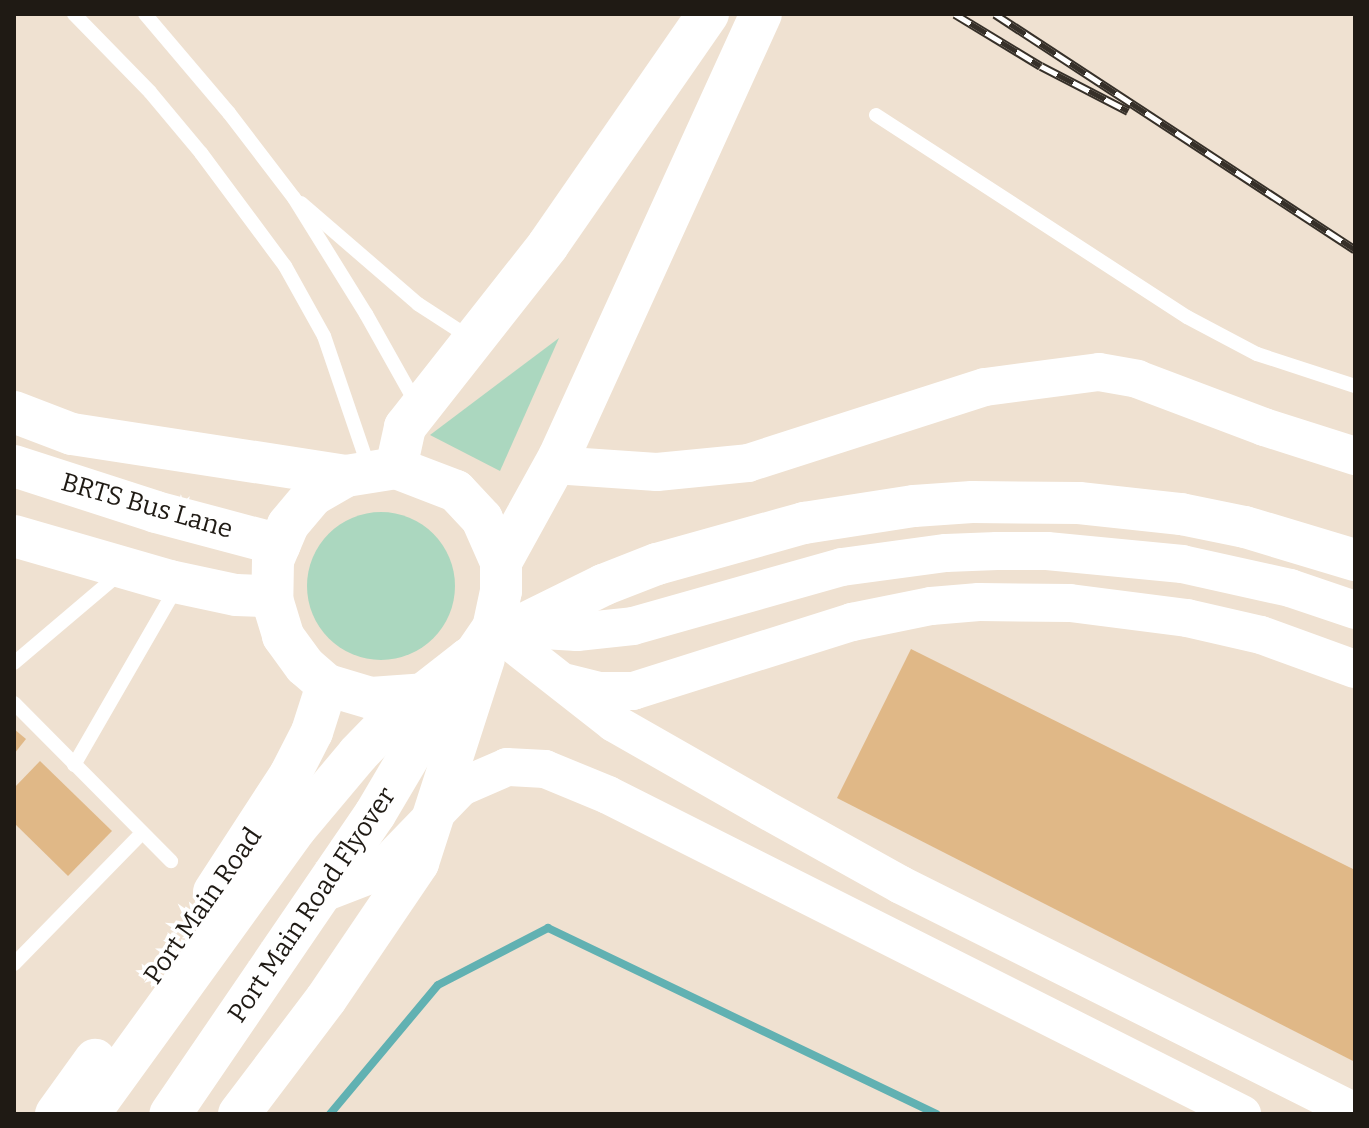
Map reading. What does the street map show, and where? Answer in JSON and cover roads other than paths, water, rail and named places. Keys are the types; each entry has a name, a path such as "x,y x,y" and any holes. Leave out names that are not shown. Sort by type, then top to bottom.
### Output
{"main road":[{"path":"501,562 554,465 761,14"},
{"path":"738,61 787,14"},
{"path":"14,412 72,434 371,472 456,491 482,519 501,562 501,591 493,628 448,692 371,698 327,685 305,666 283,636 272,596 273,560 288,525 313,495 371,472 556,234 706,16"},
{"path":"554,465 657,472 748,463 985,387 1099,372 1137,379 1264,427 1355,456"},
{"name":"BRTS Bus Lane","path":"14,466 156,512 280,545"},
{"path":"89,1114 296,828 386,725 436,682 501,637 603,585 672,559 804,523 914,506 1021,500 1181,514 1245,527 1355,560"},
{"path":"14,536 179,583 236,595 272,596"},
{"path":"493,628 577,632 633,626 842,567 946,553 997,551 1073,553 1182,564 1290,588 1355,610"},
{"path":"556,680 598,691 633,691 852,622 931,606 1003,601 1082,604 1187,618 1261,635 1355,669"},
{"path":"493,628 614,723 901,885 1355,1112"},
{"name":"Port Main Road Flyover","path":"239,1114 326,999 418,863 493,628"},
{"name":"Port Main Road","path":"56,1114 246,846 312,732 327,685"},
{"name":"Port Main Road Flyover","path":"170,1114 323,893 375,814 448,692"},
{"path":"323,893 380,871 461,787 507,767 545,769 608,795 1242,1114"}],"lane":[{"path":"74,14 150,92 201,153 252,218 292,277 324,336 371,472"},
{"path":"145,14 229,113 294,198 366,314 419,409"},
{"path":"876,115 1187,317 1257,354 1355,386"},
{"path":"294,198 418,304 473,340"},
{"path":"14,663 125,568"},
{"path":"74,765 179,583"},
{"path":"14,703 171,861"},
{"path":"14,964 142,833"}],"waterway":[{"path":"330,1114 438,985 548,928 937,1114"}],"railway":[{"path":"955,14 1041,66 1128,111"},
{"path":"995,14 1355,250"}]}
